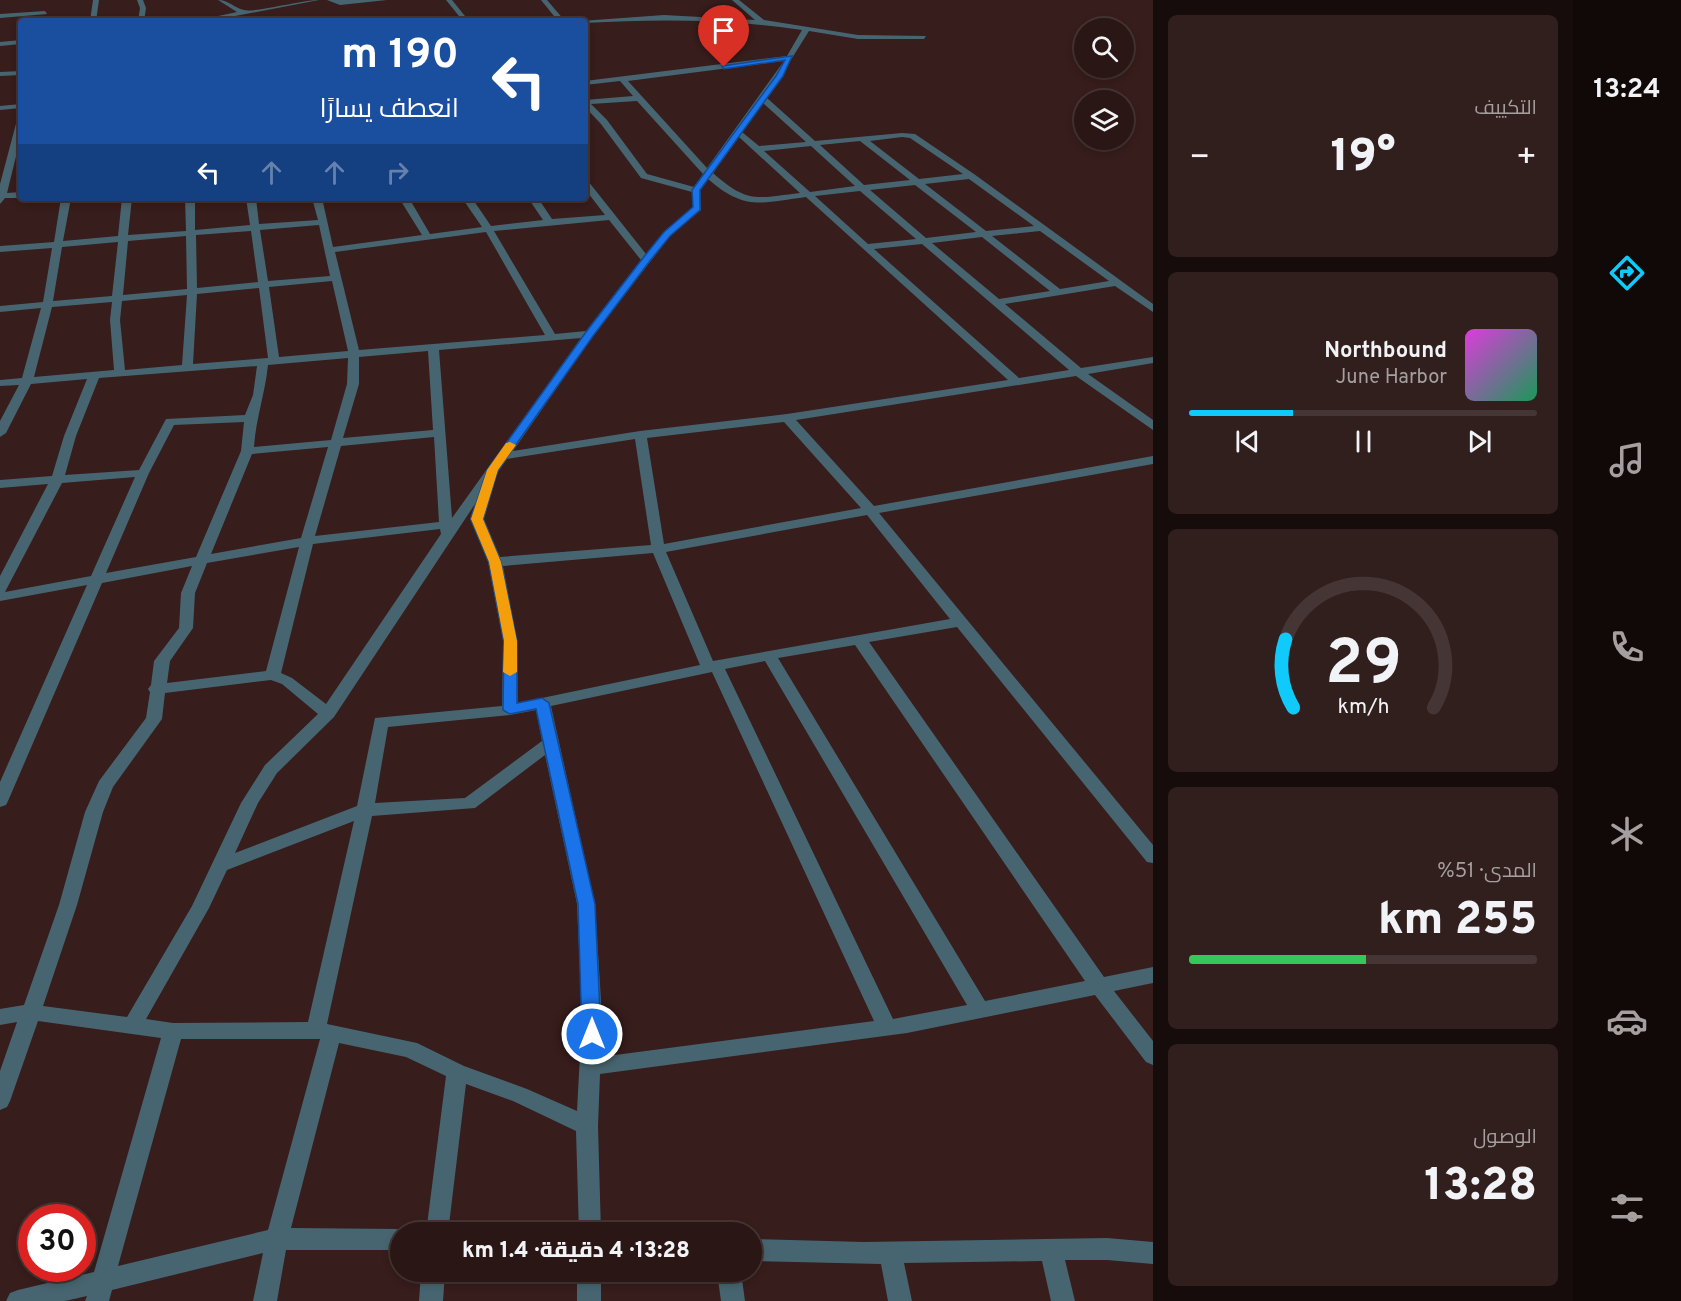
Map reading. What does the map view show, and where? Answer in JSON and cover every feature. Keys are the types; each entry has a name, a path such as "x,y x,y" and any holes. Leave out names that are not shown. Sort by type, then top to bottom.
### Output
{"street":[{"path":"93,18 96,0"},
{"path":"140,0 143,8 141,18"},
{"path":"220,0 243,12"},
{"path":"216,18 316,0"},
{"path":"330,0 340,3 384,0"},
{"path":"449,0 464,18"},
{"path":"543,0 559,18"},
{"path":"735,0 762,22"},
{"path":"0,16 45,9 45,18"},
{"path":"588,21 664,17 762,22 858,37 924,37"},
{"path":"132,1026 200,908 250,803 271,769 328,713 369,655 446,530 493,470 589,334 667,234 698,208 696,190 763,99 806,30"},
{"path":"0,44 18,42"},
{"path":"588,82 790,58"},
{"path":"0,74 18,73"},
{"path":"622,79 708,174 730,193 743,199 971,176"},
{"path":"588,102 640,98"},
{"path":"763,99 862,188 1080,372 1153,426"},
{"path":"0,108 18,106"},
{"path":"588,106 644,176 696,190"},
{"path":"18,131 0,198 18,195"},
{"path":"739,133 810,194 1017,382"},
{"path":"757,149 812,142 912,136 971,176 1153,309"},
{"path":"861,138 1059,293"},
{"path":"588,187 646,260"},
{"path":"0,433 27,381 48,306 65,201"},
{"path":"120,372 115,320 127,201"},
{"path":"187,368 192,291 190,201"},
{"path":"0,1101 68,905 94,812 105,785 154,719 156,689 162,661 186,627 188,593 247,451 250,418 269,362 264,285 251,201"},
{"path":"273,675 307,541 338,442 353,384 354,353 318,201"},
{"path":"406,201 428,238"},
{"path":"469,201 489,230 552,337"},
{"path":"535,201 550,223"},
{"path":"330,250 611,217"},
{"path":"0,249 322,222"},
{"path":"866,247 1042,228"},
{"path":"0,309 337,278"},
{"path":"998,302 1117,283"},
{"path":"0,383 589,334"},
{"path":"433,346 441,433 446,530"},
{"path":"503,456 640,435 787,418 1153,360"},
{"path":"0,589 57,480 70,436 95,375"},
{"path":"0,801 143,473 170,422 250,418"},
{"path":"787,418 870,510 1153,857"},
{"path":"247,451 441,433"},
{"path":"640,435 658,549 887,1028"},
{"path":"495,562 658,549 1153,460"},
{"path":"493,470 477,519 495,562 510,641 510,710"},
{"path":"0,484 143,473"},
{"path":"0,597 307,541 446,530"},
{"path":"265,1301 323,1033 381,722 510,710 712,666 961,622"},
{"path":"859,639 1099,986 1153,1056"},
{"path":"769,655 980,1010"},
{"path":"156,689 273,675 287,681 328,713"},
{"path":"542,703 586,904 592,1017 587,1126 590,1222"},
{"path":"220,866 365,810 469,804 551,742"},
{"path":"590,1067 887,1028 1153,975"},
{"path":"0,1017 31,1012 173,1031 323,1033 410,1049 457,1072 519,1095 587,1126"},
{"path":"100,1290 173,1031"},
{"path":"438,1222 457,1072"},
{"path":"18,1301 100,1290 277,1239 390,1240"},
{"path":"762,1250 891,1253 1107,1249 1153,1253"},
{"path":"1051,1250 1063,1301"},
{"path":"891,1253 900,1301"},
{"path":"431,1301 432,1282"},
{"path":"589,1282 589,1301"},
{"path":"730,1282 733,1301"}],"slow traffic":[{"path":"510,445 493,470 477,519 495,562 510,641 510,672"}],"route":[{"path":"592,1034 586,904 551,742 542,703 510,710 510,641 495,562 477,519 493,470 589,334 646,260 667,234 698,208 696,190 739,133 790,58 724,67"}]}
